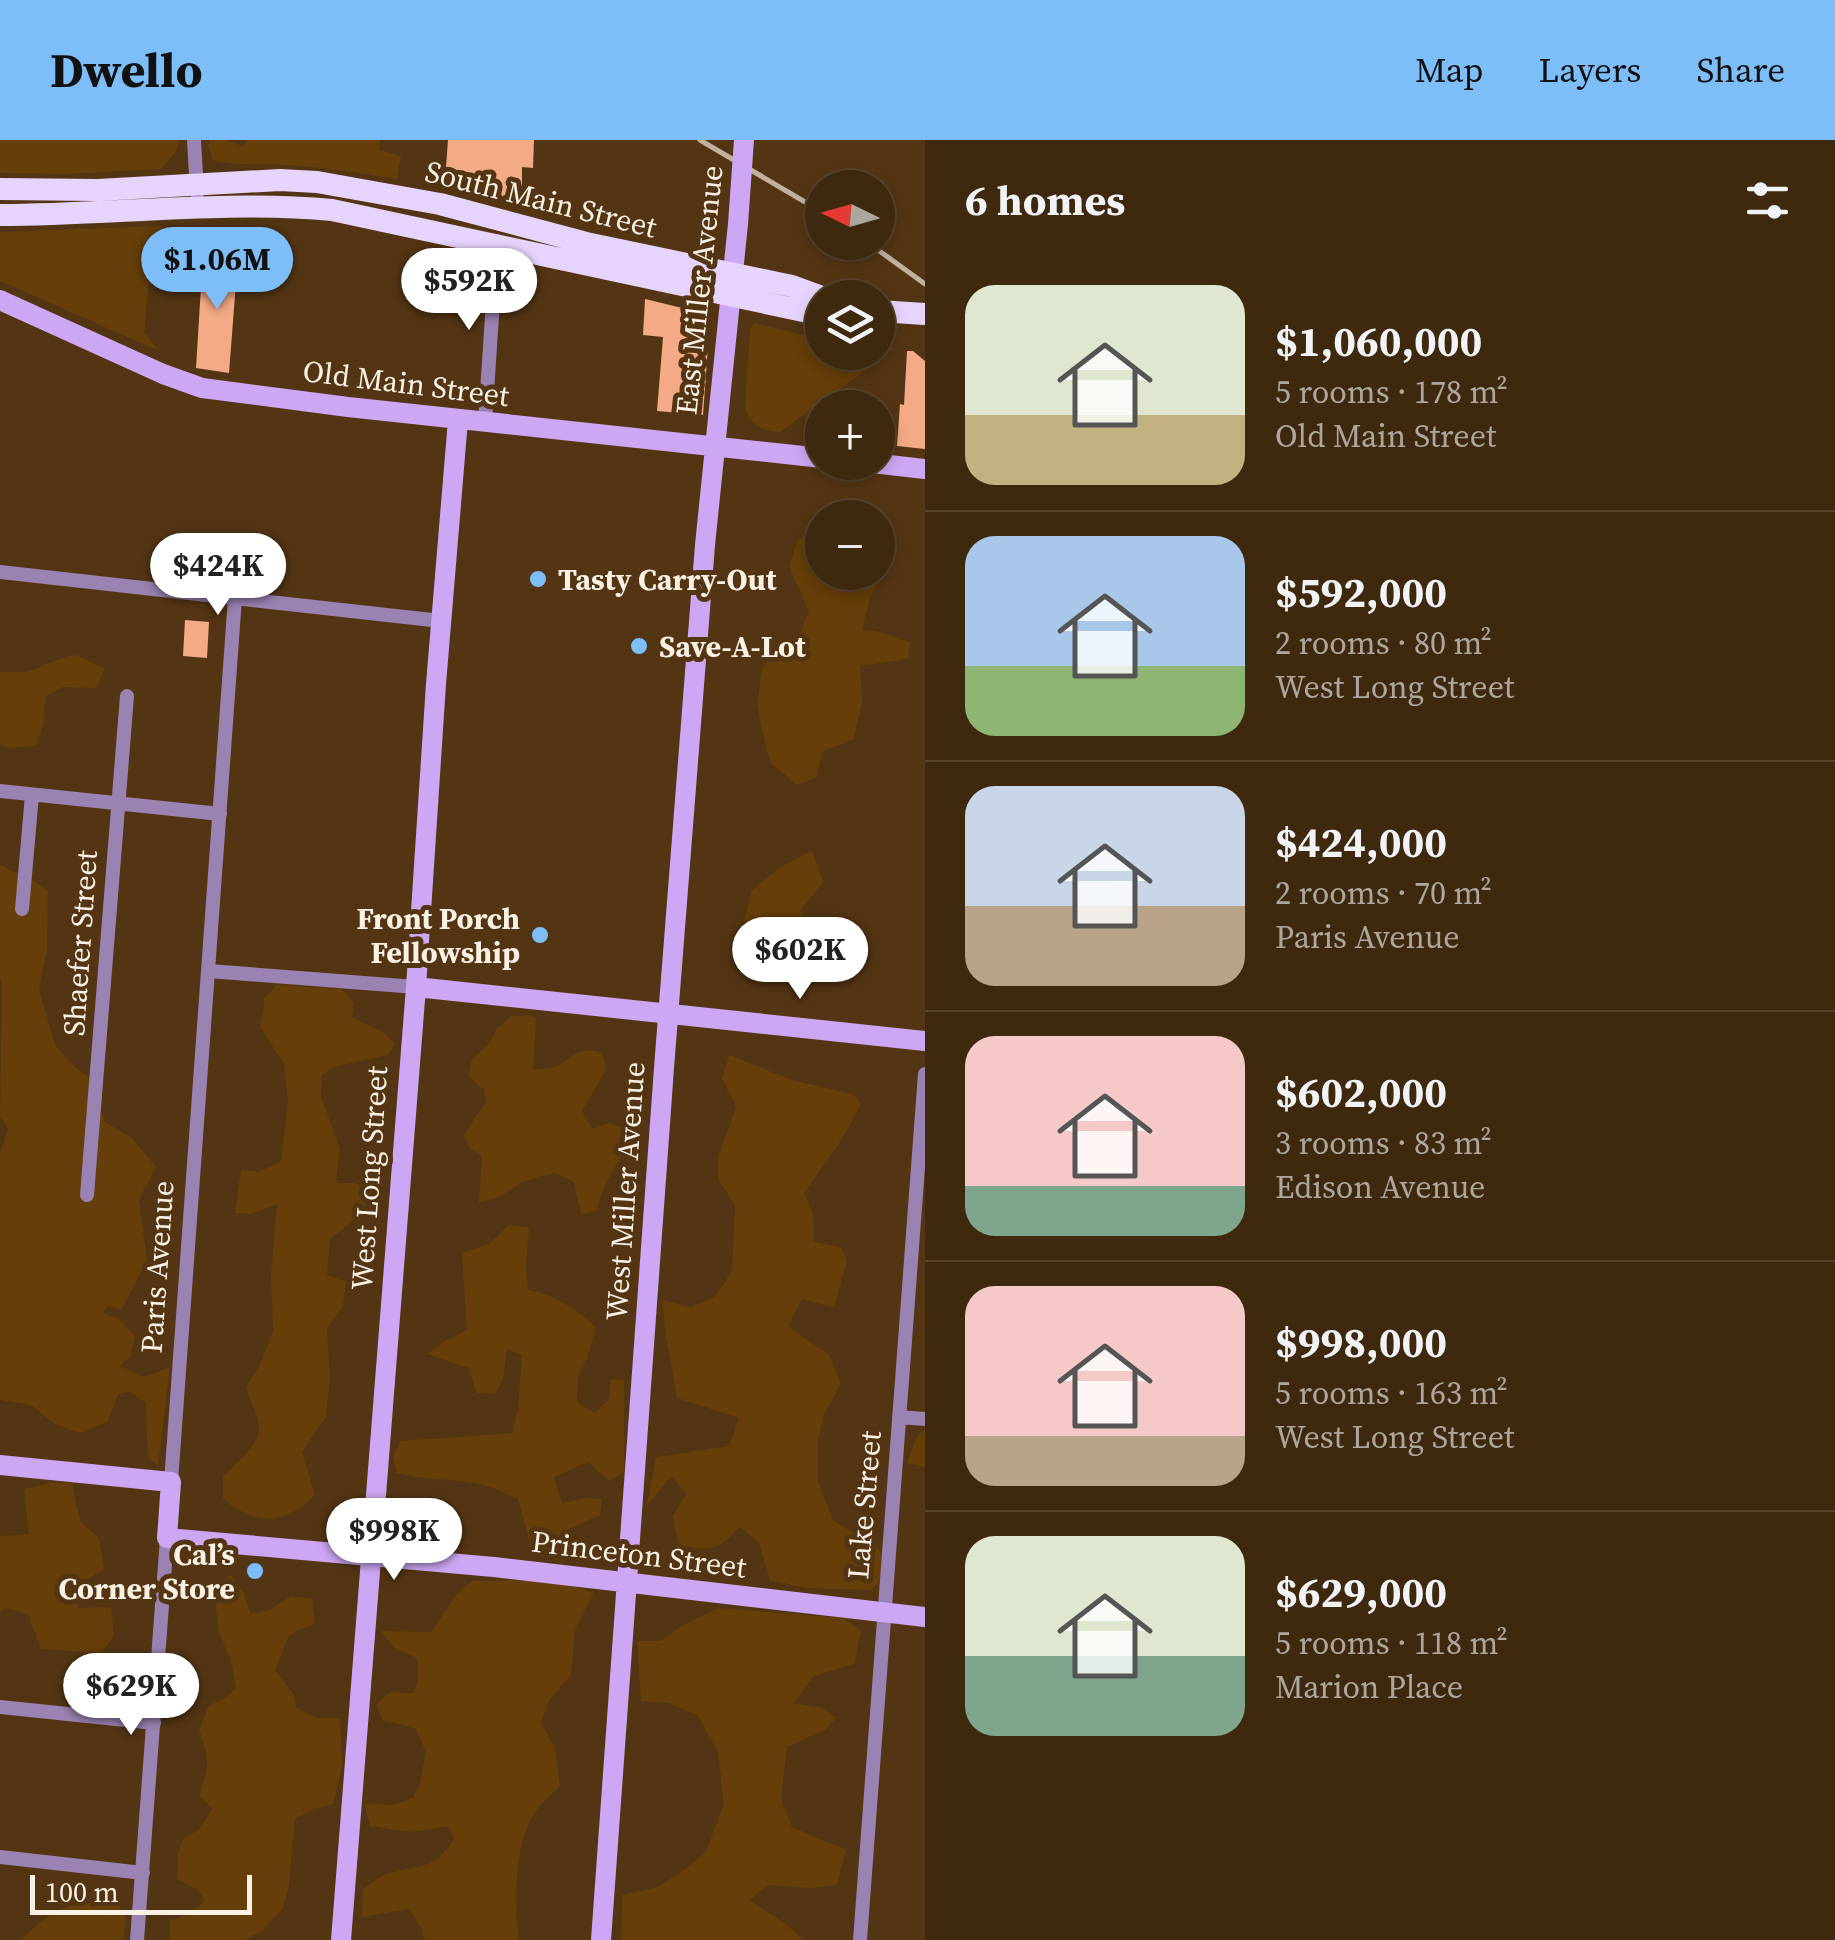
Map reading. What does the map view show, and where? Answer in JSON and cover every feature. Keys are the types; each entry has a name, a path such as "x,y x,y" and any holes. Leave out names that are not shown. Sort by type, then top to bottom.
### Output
{"main road":[{"name":"South Main Street","path":"0,215 198,197 280,180 317,182 440,204 733,285 805,309"},
{"name":"South Main Street","path":"0,189 98,190 332,210 497,247 733,285 792,286 805,291"},
{"path":"895,313 925,314"}],"street":[{"path":"194,140 198,197"},
{"name":"East Miller Avenue","path":"714,446 733,285 744,140"},
{"path":"484,422 499,220"},
{"name":"Old Main Street","path":"0,300 202,388 458,420 805,456"},
{"name":"West Long Street","path":"341,1940 458,420"},
{"name":"West Miller Avenue","path":"601,1940 714,446"},
{"path":"895,466 925,469"},
{"path":"0,572 441,621"},
{"name":"Paris Avenue","path":"137,1940 236,598"},
{"name":"Shaefer Street","path":"87,1195 127,696"},
{"path":"0,791 220,814"},
{"path":"22,909 32,795"},
{"path":"209,971 416,987 925,1041"},
{"name":"Lake Street","path":"860,1940 925,1074"},
{"path":"899,1418 925,1419"},
{"path":"0,1465 170,1482"},
{"name":"Princeton Street","path":"167,1538 494,1567 925,1617"},
{"path":"0,1707 154,1724"},
{"path":"0,1857 142,1873"}],"shaded area":[{"path":"0,140 180,140 176,152 161,169 68,174 0,173"},
{"path":"210,140 228,140 243,147 247,140 380,140 379,150 401,156 397,179 313,167 222,162 213,160"},
{"path":"161,226 162,237 152,250 144,332 157,348 0,281 0,232"},
{"path":"754,323 805,336 805,370 866,370 838,390 805,390 805,414 780,432 761,428 750,418 745,406 750,329"},
{"path":"805,537 805,590 874,590 862,630 910,642 908,659 860,666 862,703 854,739 823,751 816,778 797,785 772,764 757,704 762,670 775,649 796,642 809,611 789,567 798,539"},
{"path":"75,655 105,668 96,688 63,687 46,696 36,746 9,748 0,744 0,672 27,672"},
{"path":"812,850 823,882 802,909 808,952 825,968 820,975 810,968 786,974 752,975 735,957 752,890 779,868"},
{"path":"0,864 48,892 47,949 39,989 55,1045 89,1078 105,1122 132,1138 156,1167 139,1199 147,1260 122,1309 107,1306 103,1312 120,1320 135,1336 130,1357 120,1366 144,1377 170,1367 158,1466 148,1458 146,1403 130,1392 118,1394 107,1422 79,1433 55,1424 31,1405 0,1400 0,1152 8,1130 0,1116"},
{"path":"277,985 341,989 354,1002 352,1017 380,1030 395,1044 388,1055 334,1067 322,1075 321,1097 340,1149 336,1183 368,1188 364,1213 330,1239 327,1275 346,1281 343,1306 327,1328 330,1377 326,1417 302,1452 315,1495 293,1512 270,1519 247,1514 223,1499 223,1477 252,1446 259,1432 246,1386 259,1367 273,1331 271,1274 277,1204 251,1214 235,1213 241,1170 259,1172 281,1161 288,1103 284,1064 260,1027 265,998"},
{"path":"529,1015 536,1019 533,1069 557,1066 586,1050 603,1053 606,1070 582,1111 592,1128 610,1123 627,1129 630,1141 605,1185 596,1211 581,1214 574,1182 554,1173 520,1183 501,1196 479,1203 482,1156 470,1148 463,1136 486,1101 484,1090 468,1076 472,1059 512,1016"},
{"path":"729,1055 795,1081 853,1094 861,1104 804,1194 813,1213 814,1242 841,1247 847,1261 834,1307 802,1299 788,1326 829,1355 841,1383 824,1415 818,1439 818,1481 833,1520 888,1557 879,1582 871,1590 806,1588 770,1580 759,1543 740,1527 712,1548 678,1545 673,1516 686,1494 672,1476 647,1505 656,1457 729,1446 739,1418 677,1398 662,1300 691,1307 715,1297 732,1271 735,1205 718,1179 718,1157 736,1107 722,1079"},
{"path":"509,1225 529,1228 528,1290 565,1303 596,1327 578,1377 577,1402 594,1413 609,1399 611,1379 624,1380 624,1472 609,1481 588,1462 554,1477 562,1503 602,1499 600,1515 569,1529 564,1562 531,1546 518,1499 476,1483 397,1473 393,1457 400,1441 512,1433 522,1355 507,1349 503,1379 495,1394 477,1393 468,1368 427,1354 467,1330 462,1253 489,1244"},
{"path":"925,1428 925,1467 907,1463 916,1438"},
{"path":"72,1483 80,1521 99,1538 104,1569 75,1588 78,1608 111,1607 114,1635 102,1653 41,1649 28,1614 5,1608 0,1613 0,1536 29,1534 24,1489"},
{"path":"231,1575 244,1593 250,1614 270,1610 291,1596 312,1599 315,1623 289,1635 275,1670 294,1695 296,1708 317,1718 340,1718 342,1767 333,1804 295,1819 283,1908 263,1930 246,1940 170,1940 170,1921 189,1914 205,1901 198,1890 177,1879 178,1853 183,1839 199,1829 212,1809 199,1795 207,1762 199,1730 209,1706 236,1688 231,1661 219,1633 213,1587"},
{"path":"473,1581 550,1582 594,1593 575,1630 571,1675 549,1701 541,1722 555,1749 560,1786 533,1815 522,1843 516,1893 519,1940 425,1940 409,1909 362,1917 363,1889 384,1875 430,1863 454,1839 448,1827 410,1832 370,1826 364,1803 394,1805 413,1798 426,1752 415,1728 382,1720 376,1704 391,1692 413,1693 418,1680 417,1658 394,1648 381,1631 431,1632 455,1597"},
{"path":"719,1608 843,1618 861,1631 854,1664 814,1676 794,1703 823,1708 836,1718 826,1729 787,1747 781,1800 792,1827 846,1850 837,1885 769,1885 749,1900 805,1940 621,1940 622,1895 655,1888 705,1853 724,1805 718,1752 698,1716 669,1703 641,1701 637,1641 660,1641"},
{"path":"100,1902 118,1904 126,1917 124,1940 21,1940 56,1912"}],"building":[{"path":"448,140 534,140 533,168 522,167 522,186 515,185 515,207 445,180"},
{"path":"203,254 238,257 229,373 196,368"},
{"path":"645,299 707,314 710,319 703,415 657,411 663,337 643,335"},
{"path":"907,351 925,361 925,449 897,446"},
{"path":"185,620 209,622 207,658 183,656"}],"railway":[{"path":"700,140 805,202"},
{"path":"892,260 925,284"}],"place":[{"name":"Tasty Carry-Out","path":"538,579"},
{"name":"Save-A-Lot","path":"639,646"},
{"name":"Front Porch Fellowship","path":"540,935"},
{"name":"Cal’s Corner Store","path":"255,1571"}]}
